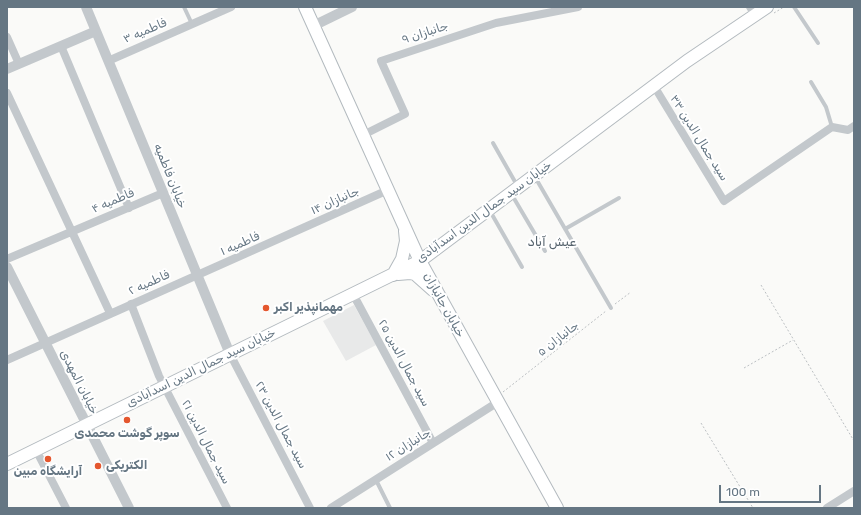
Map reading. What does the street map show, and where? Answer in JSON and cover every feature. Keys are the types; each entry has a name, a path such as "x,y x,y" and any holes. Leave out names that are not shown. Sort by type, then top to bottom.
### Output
{"main road":[{"name":"خیابان جانبازان","path":"305,7 420,261 557,508"},
{"name":"خیابان سید جمال الدین اسدآبادی","path":"7,464 420,261 752,11 766,7"},
{"path":"392,275 402,259 406,241 405,228"},
{"path":"392,275 403,273 415,274 439,294"}],"street":[{"name":"خیابان فاطمیه","path":"86,7 230,354"},
{"name":"فاطمیه ۳","path":"108,60 231,7"},
{"name":"جانبازان ۹","path":"363,135 404,114 381,61 496,23 578,7"},
{"path":"313,26 348,8"},
{"path":"7,69 96,31"},
{"path":"7,37 19,64"},
{"path":"60,46 129,208"},
{"name":"سید جمال الدین ۳۳","path":"654,86 724,201 832,127"},
{"path":"7,93 110,313"},
{"path":"832,127 848,130 854,126"},
{"name":"جانبازان ۱۴","path":"292,233 388,190"},
{"name":"فاطمیه ۴","path":"7,259 163,193"},
{"name":"فاطمیه ۱","path":"197,276 292,233"},
{"name":"خیابان المهدی","path":"7,267 10,278 45,342 129,508"},
{"name":"فاطمیه ۲","path":"7,360 110,313 197,276"},
{"name":"سید جمال الدین ۲۵","path":"353,294 433,443"},
{"name":"سید جمال الدین ۲۱","path":"131,304 165,386 227,508"},
{"name":"سید جمال الدین ۲۳","path":"230,354 310,508"},
{"name":"جانبازان ۱۲","path":"331,508 497,400"},
{"path":"36,450 66,508"},
{"path":"827,508 853,493"}],"lane":[{"path":"184,7 192,24"},
{"path":"794,7 818,43"},
{"path":"811,82 826,107 832,127"},
{"path":"493,143 545,251"},
{"path":"534,175 611,308"},
{"path":"565,229 619,198"},
{"path":"489,209 522,267"},
{"path":"375,480 390,508"}],"path":[{"path":"761,285 854,441"},
{"name":"جانبازان ۵","path":"497,400 631,292"},
{"path":"744,368 793,340"},
{"path":"701,423 753,508"}],"shaded area":[{"path":"354,305 376,345 346,361 323,321"}],"place":[{"name":"مهمانپذیر اکبر","path":"266,308"},
{"name":"سوپر گوشت محمدی","path":"127,420"},
{"name":"آرایشگاه مبین","path":"48,459"},
{"name":"الکتریکی","path":"98,466"}],"district":[{"name":"عیش آباد","path":"552,242"}]}
